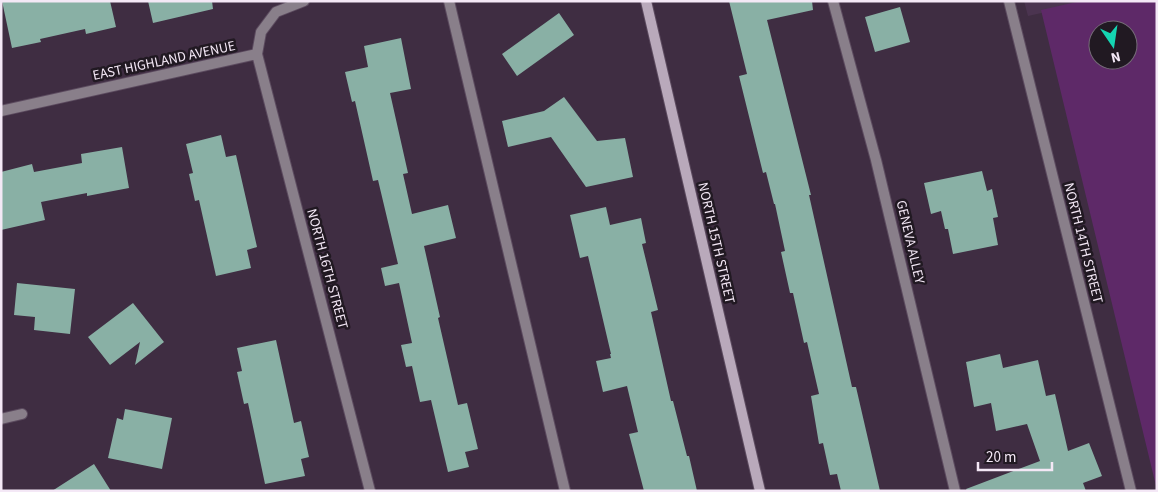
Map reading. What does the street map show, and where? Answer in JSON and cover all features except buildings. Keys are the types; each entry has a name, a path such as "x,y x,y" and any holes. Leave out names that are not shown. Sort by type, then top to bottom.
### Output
{"street":[{"name":"EAST HIGHLAND AVENUE","path":"1,111 257,54 260,32 276,12 304,1"},
{"path":"449,1 565,491"},
{"name":"NORTH 15TH STREET","path":"646,1 760,491"},
{"name":"GENEVA ALLEY","path":"833,1 876,160 955,491"},
{"name":"NORTH 14TH STREET","path":"1009,1 1131,491"},
{"name":"NORTH 16TH STREET","path":"257,54 370,491"},
{"path":"1,419 22,414"}],"shaded area":[{"path":"1024,1 1095,1 1028,16"},
{"path":"1081,1 1157,1 1157,490 1041,10"}]}
